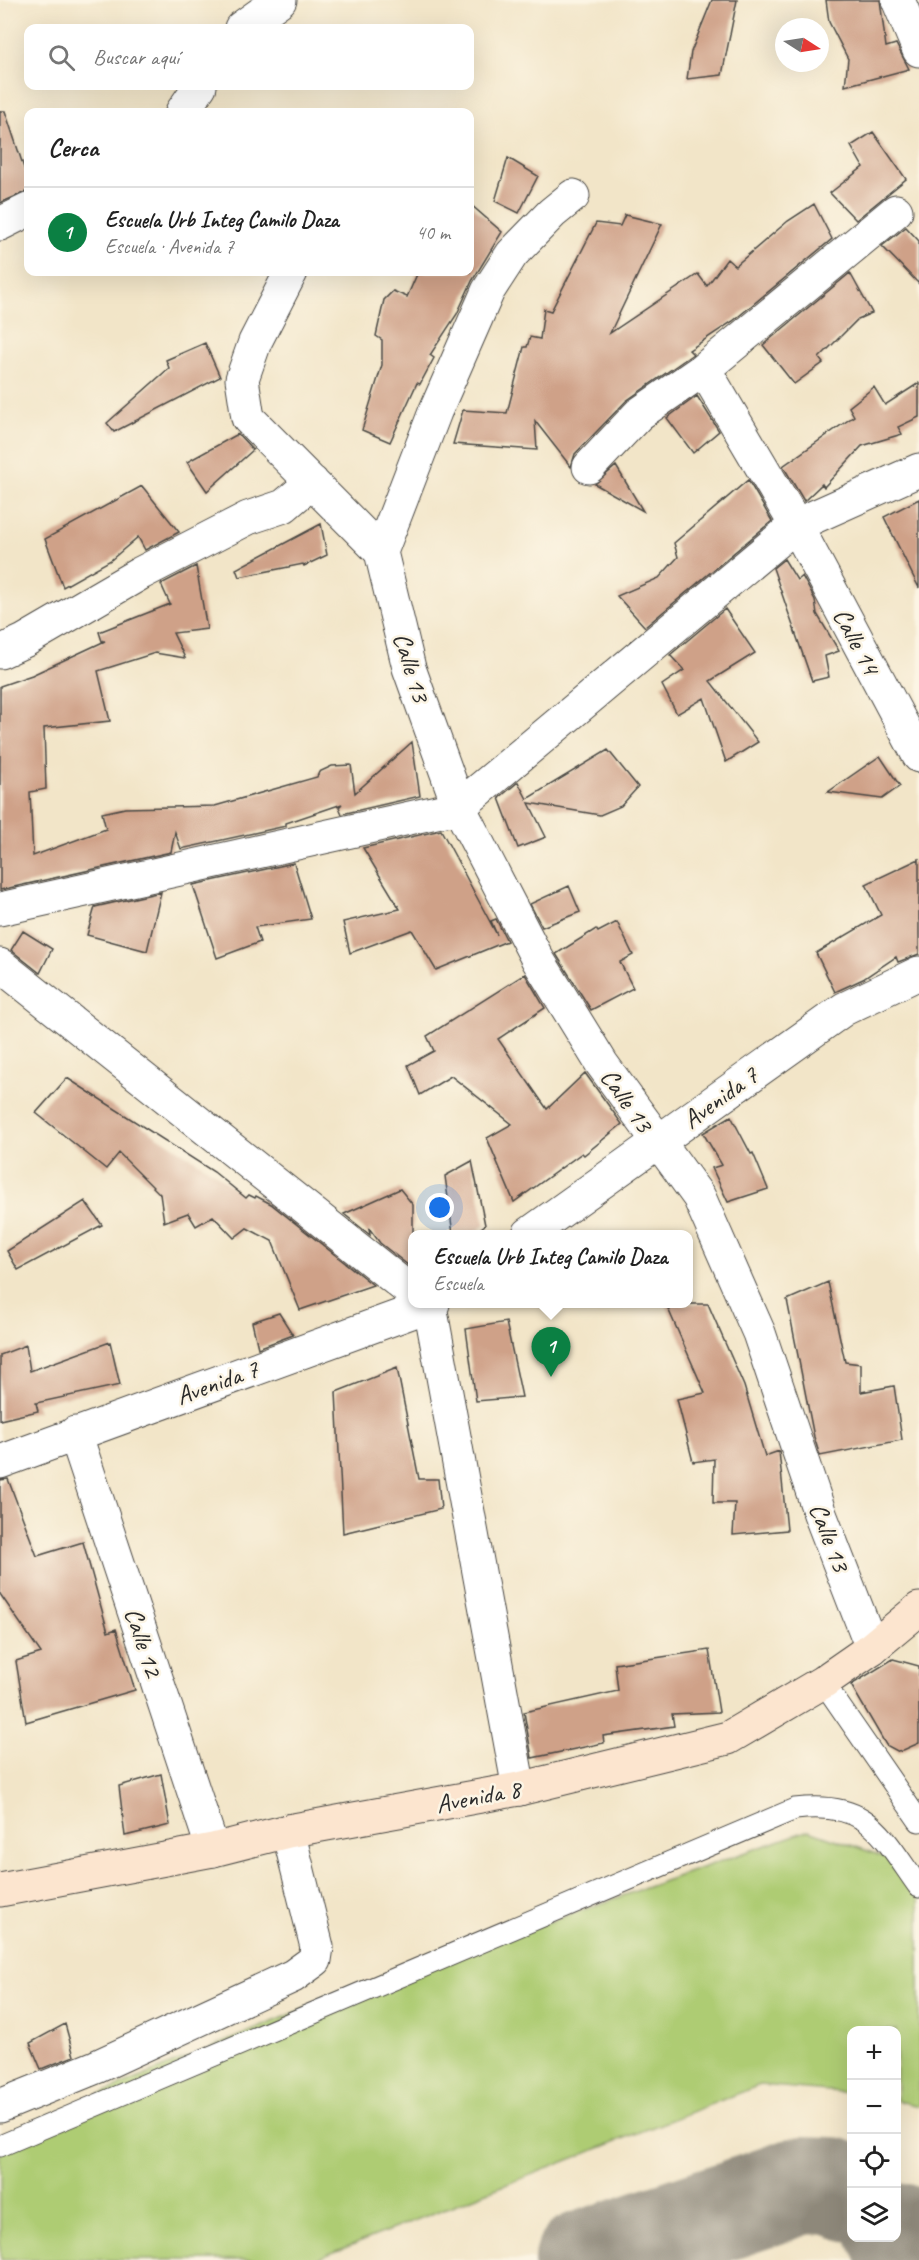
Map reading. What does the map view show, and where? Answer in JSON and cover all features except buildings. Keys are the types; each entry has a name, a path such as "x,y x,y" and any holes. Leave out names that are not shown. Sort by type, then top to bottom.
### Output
{"street":[{"path":"247,24 280,0"},
{"path":"898,0 919,50"},
{"path":"185,108 197,90"},
{"path":"289,276 255,342 242,379 248,418 381,552 435,412 488,291 512,254 552,213 573,196"},
{"path":"590,467 639,414 704,369 896,211"},
{"path":"0,224 24,212"},
{"name":"Calle 14","path":"704,369 796,525 919,756"},
{"path":"0,909 459,807 796,525 919,470"},
{"path":"0,652 24,641 141,573 248,518 284,506 312,482"},
{"name":"Calle 13","path":"381,552 410,668 459,807 538,960 602,1064 699,1197 759,1333 820,1514 872,1648"},
{"path":"0,965 408,1287"},
{"name":"Avenida 7","path":"535,1230 844,1009 919,973"},
{"name":"Avenida 7","path":"0,1462 408,1308"},
{"path":"427,1308 519,1789"},
{"name":"Calle 12","path":"75,1433 213,1850"},
{"name":"Avenida 8","path":"0,1890 213,1850 288,1831 519,1789 728,1738 823,1682 872,1648 919,1609"},
{"path":"0,2106 96,2067 293,1976 315,1960 317,1947 288,1831"}],"lane":[{"path":"823,1682 919,1821"},
{"path":"0,2146 795,1809 817,1806 858,1814 880,1832 919,1887"}],"green space":[{"path":"809,1830 904,1864 919,1884 919,2106 901,2102 901,2026 847,2026 847,2093 760,2085 314,2260 0,2260 0,2136 311,2006"}],"taxiway":[{"path":"583,2260 803,2185 832,2186 847,2191"},
{"path":"901,2241 910,2260"}],"place":[{"name":"Escuela Urb Integ Camilo Daza","path":"551,1377"}]}
